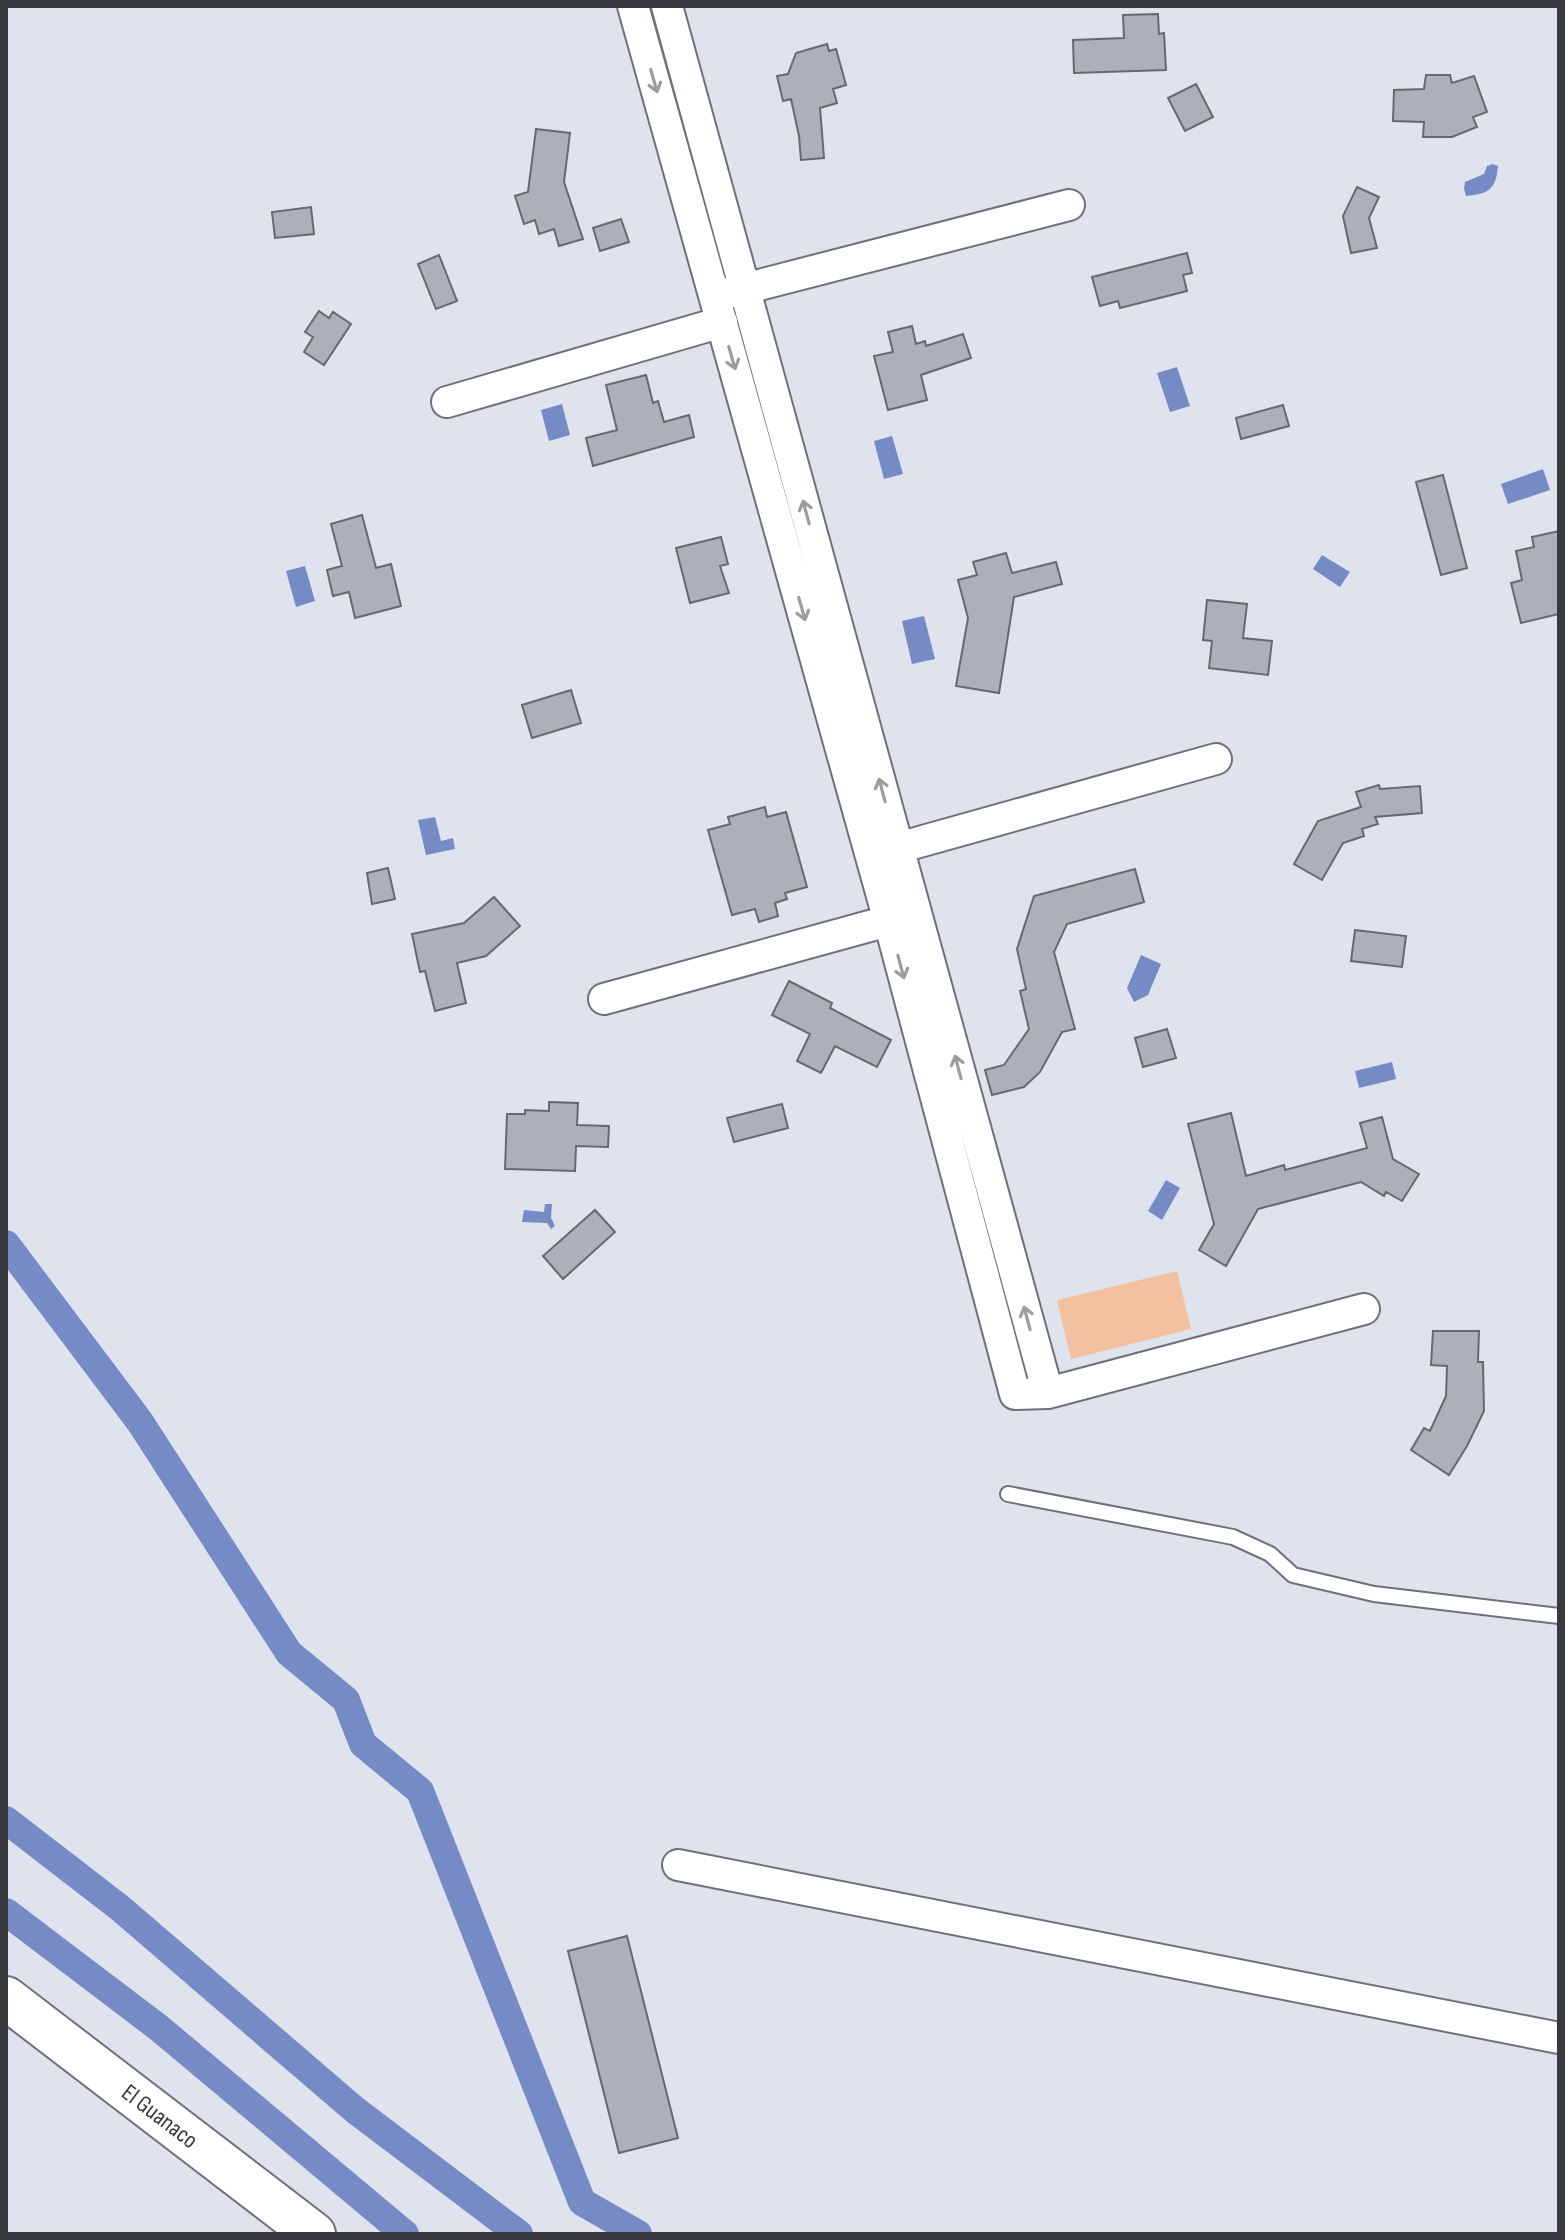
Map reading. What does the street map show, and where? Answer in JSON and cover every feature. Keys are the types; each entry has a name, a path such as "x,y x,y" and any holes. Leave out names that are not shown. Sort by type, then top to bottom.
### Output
{"main road":[{"name":"El Guanaco","path":"6,1998 314,2234"}],"street":[{"path":"633,6 718,309 1048,1393"},
{"path":"667,6 745,288 884,852"},
{"path":"447,402 718,309 745,288 1069,205"},
{"path":"884,852 1216,759"},
{"path":"604,999 902,917"},
{"path":"902,917 1015,1394 1048,1393 1364,1309"},
{"path":"678,1865 1559,2038"}],"lane":[{"path":"1008,1494 1233,1537 1270,1554 1293,1575 1374,1594 1559,1616"}],"shaded area":[{"path":"1177,1271 1191,1329 1071,1359 1057,1300"}],"water":[{"path":"1487,166 1498,166 1490,189 1466,196 1465,182 1484,174"},
{"path":"1177,367 1190,406 1170,412 1157,373"},
{"path":"562,404 570,435 549,441 541,410"},
{"path":"892,436 903,474 884,479 874,441"},
{"path":"1543,469 1550,490 1508,504 1501,484"},
{"path":"1322,555 1350,572 1340,587 1313,569"},
{"path":"305,566 315,601 296,607 286,571"},
{"path":"924,616 935,659 912,664 902,621"},
{"path":"435,817 441,841 453,838 455,849 426,855 418,820"},
{"path":"1141,955 1161,964 1148,995 1134,1002 1127,988"},
{"path":"1392,1062 1396,1079 1359,1088 1355,1071"},
{"path":"1166,1180 1180,1188 1162,1220 1148,1211"},
{"path":"545,1204 552,1204 551,1218 555,1226 551,1229 547,1223 522,1222 524,1210 544,1212"}],"building":[{"path":"1158,14 1159,34 1164,33 1166,70 1074,73 1073,40 1124,38 1123,15"},
{"path":"827,44 829,51 836,49 846,85 833,89 837,103 820,108 824,158 801,160 791,99 783,101 777,76 788,74 796,53"},
{"path":"1426,75 1450,75 1452,83 1474,76 1487,112 1473,117 1477,127 1452,137 1423,137 1424,122 1393,121 1394,90 1424,89"},
{"path":"1196,84 1213,117 1185,131 1168,98"},
{"path":"536,129 570,133 564,182 583,239 559,246 554,229 539,234 535,220 524,224 515,196 528,192"},
{"path":"1357,187 1379,197 1369,218 1377,248 1351,253 1343,216"},
{"path":"311,207 314,234 275,238 272,212"},
{"path":"621,219 629,242 600,251 593,228"},
{"path":"1187,253 1192,273 1183,275 1187,291 1120,308 1118,301 1100,306 1092,277"},
{"path":"439,255 457,301 436,309 418,264"},
{"path":"319,311 329,318 333,312 351,324 324,365 304,352 313,337 305,332"},
{"path":"912,326 916,344 925,341 926,346 963,334 971,358 921,375 927,400 888,410 874,356 893,352 888,332"},
{"path":"646,375 653,403 658,401 664,422 689,415 694,437 593,466 586,438 617,430 606,385"},
{"path":"1283,405 1289,426 1241,439 1236,418"},
{"path":"1443,475 1467,568 1441,575 1416,482"},
{"path":"362,515 376,568 391,564 401,606 355,618 349,592 333,596 327,570 342,566 331,524"},
{"path":"1559,531 1559,614 1521,623 1511,583 1522,580 1516,551 1534,547 1532,537"},
{"path":"721,537 728,564 720,566 729,593 690,603 676,548"},
{"path":"1006,553 1012,573 1056,562 1062,584 1014,597 999,693 956,686 968,618 958,580 977,575 973,562"},
{"path":"1207,600 1247,604 1243,638 1272,641 1268,675 1209,668 1212,641 1203,640"},
{"path":"571,690 581,723 532,738 522,705"},
{"path":"1379,785 1380,789 1420,786 1422,813 1375,817 1378,824 1362,829 1364,836 1343,843 1322,880 1294,864 1318,821 1361,807 1356,792"},
{"path":"765,807 767,817 786,812 807,887 785,893 787,899 775,903 778,916 759,922 755,909 732,915 708,830 730,824 728,817"},
{"path":"388,868 395,899 372,904 367,873"},
{"path":"1135,869 1144,902 1067,924 1054,952 1075,1029 1062,1032 1040,1072 1024,1087 992,1095 985,1070 1004,1065 1029,1029 1020,991 1026,989 1017,949 1034,896"},
{"path":"494,897 520,926 486,956 457,963 466,1003 435,1011 425,971 420,972 412,934 464,923"},
{"path":"1355,930 1406,936 1402,967 1351,961"},
{"path":"789,981 832,1003 830,1008 891,1040 877,1067 835,1046 821,1073 797,1061 810,1034 772,1015"},
{"path":"1167,1029 1176,1058 1143,1067 1135,1038"},
{"path":"549,1102 578,1103 577,1125 609,1126 608,1147 576,1146 575,1171 505,1169 507,1114 525,1114 525,1110 549,1111"},
{"path":"782,1104 788,1128 734,1142 727,1118"},
{"path":"1231,1113 1246,1176 1284,1165 1285,1170 1367,1148 1360,1123 1382,1117 1393,1159 1419,1174 1402,1201 1386,1192 1384,1196 1361,1182 1258,1209 1226,1266 1199,1250 1214,1224 1188,1124"},
{"path":"595,1210 615,1232 563,1279 543,1256"},
{"path":"1433,1331 1479,1331 1478,1362 1483,1362 1484,1411 1449,1475 1411,1450 1424,1428 1430,1431 1446,1396 1447,1366 1431,1365"},
{"path":"627,1936 678,2138 619,2153 568,1951"}],"waterway":[{"path":"6,1244 140,1422 289,1653 346,1700 363,1744 420,1791 582,2202 638,2234"},
{"path":"6,1820 120,1908 355,2110 519,2234"},
{"path":"6,1912 159,2028 405,2234"}]}
